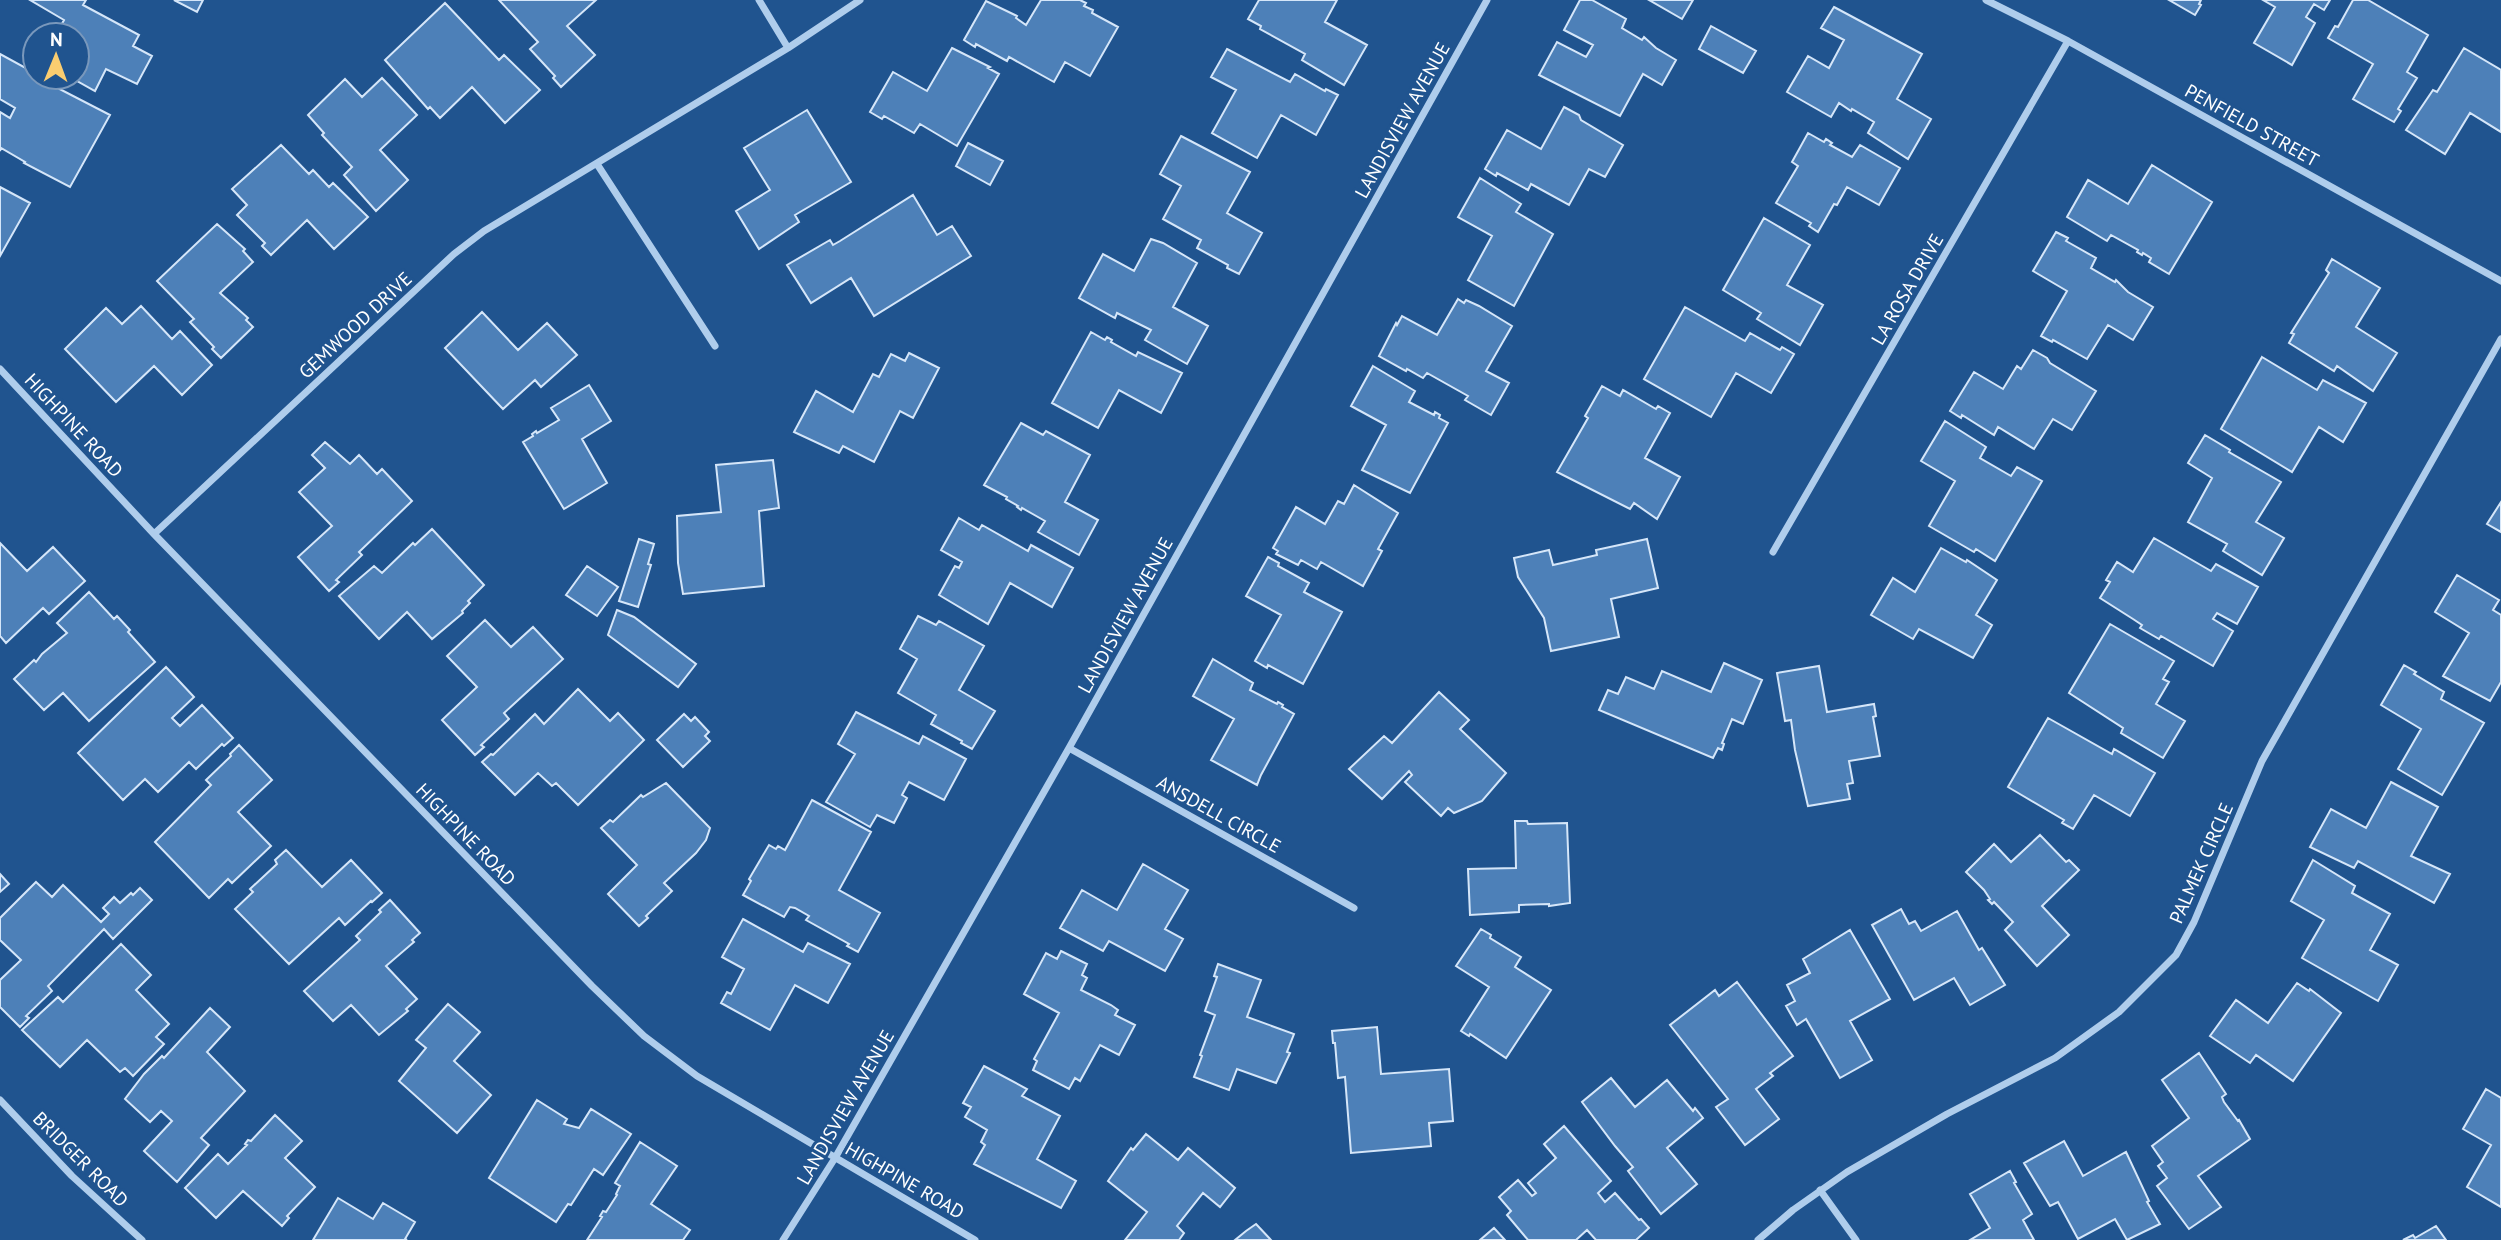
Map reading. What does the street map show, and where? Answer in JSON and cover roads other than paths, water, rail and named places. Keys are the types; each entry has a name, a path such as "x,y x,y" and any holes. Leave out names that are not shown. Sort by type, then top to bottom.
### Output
{"street":[{"path":"759,0 788,48"},
{"name":"GEMWOOD DRIVE","path":"154,534 454,254 484,231 788,48 860,0"},
{"name":"LANDISVIEW AVENUE","path":"783,1240 835,1158 1069,748 1487,0"},
{"name":"PENFIELD STREET","path":"1986,0 2068,41 2501,281"},
{"name":"LA ROSA DRIVE","path":"1773,552 2068,41"},
{"path":"597,164 715,346"},
{"name":"PALMEK CIRCLE","path":"1759,1240 1820,1190 1947,1114 2055,1058 2119,1012 2176,955 2194,922 2262,761 2501,339"},
{"name":"HIGHPINE ROAD","path":"0,369 154,534 592,986 644,1036 697,1076 975,1240"},
{"name":"ANSDELL CIRCLE","path":"1069,748 1354,908"},
{"name":"BRIDGER ROAD","path":"0,1100 72,1176 142,1240"},
{"path":"1820,1190 1856,1240"}]}
